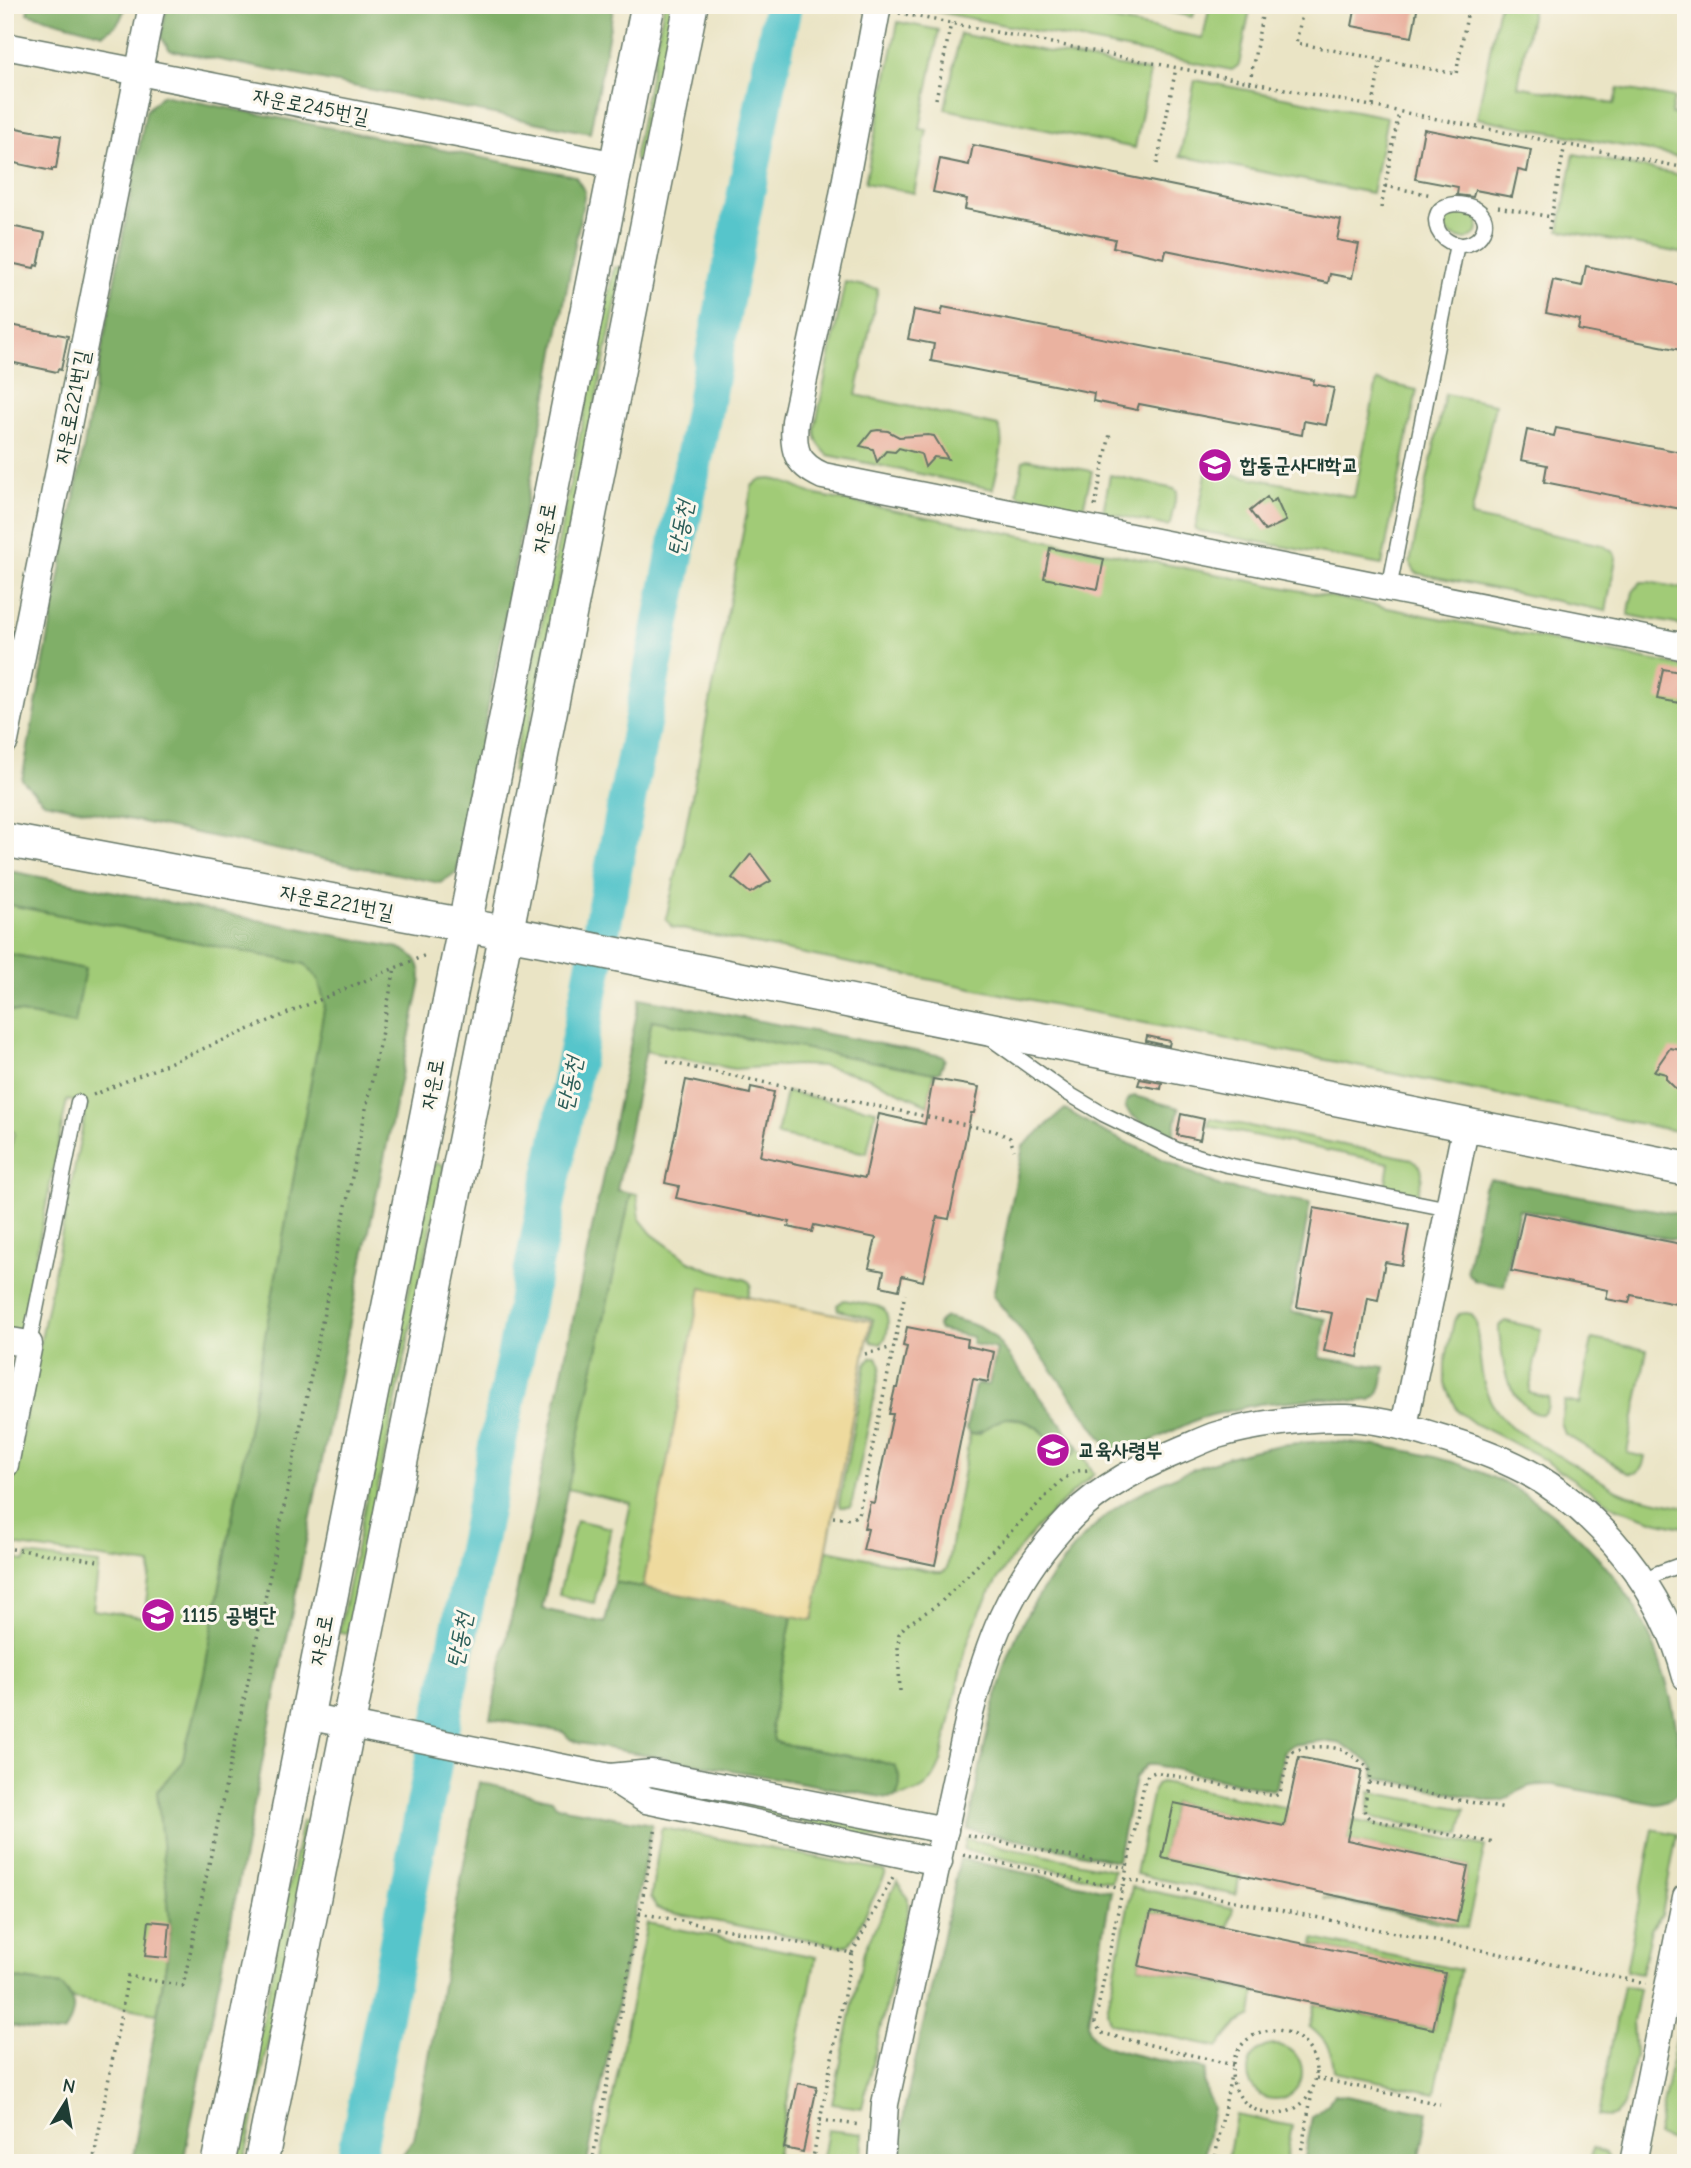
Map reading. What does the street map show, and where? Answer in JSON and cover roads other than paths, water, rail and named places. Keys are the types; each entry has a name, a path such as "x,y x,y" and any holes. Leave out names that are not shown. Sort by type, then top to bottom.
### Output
{"street":[{"name":"자운로221번길","path":"5,741 152,5"},
{"name":"자운로","path":"218,2163 648,5"},
{"name":"자운로","path":"261,2163 691,5"},
{"path":"886,9 794,421 795,450 808,470 823,476 1686,647"},
{"name":"자운로245번길","path":"5,46 617,165"},
{"name":"자운로221번길","path":"5,840 545,940 1686,1169"},
{"path":"1404,1426 1466,1125"},
{"path":"5,1465 17,1342"},
{"path":"881,2163 885,2104 954,1832 969,1717 982,1665 1003,1612 1030,1567 1060,1528 1096,1496 1131,1474 1217,1435 1305,1419 1350,1418 1404,1426 1475,1447 1534,1476 1560,1494 1618,1549 1643,1581 1671,1633 1686,1676"},
{"path":"306,1716 610,1777 652,1773 954,1832"},
{"path":"610,1777 646,1800 948,1858"},
{"path":"1633,2163 1686,1897"}],"lane":[{"path":"1389,589 1457,244"},
{"path":"971,1025 1064,1091 1103,1114 1177,1150 1227,1165 1449,1209"},
{"path":"17,1342 78,1102"},
{"path":"1643,1581 1686,1563"}],"waterway":[{"name":"탄동천","path":"355,2163 783,5"}],"place":[{"name":"합동군사대학교","path":"1215,465"},
{"name":"교육사령부","path":"1053,1450"},
{"name":"1115 공병단","path":"158,1615"}]}
